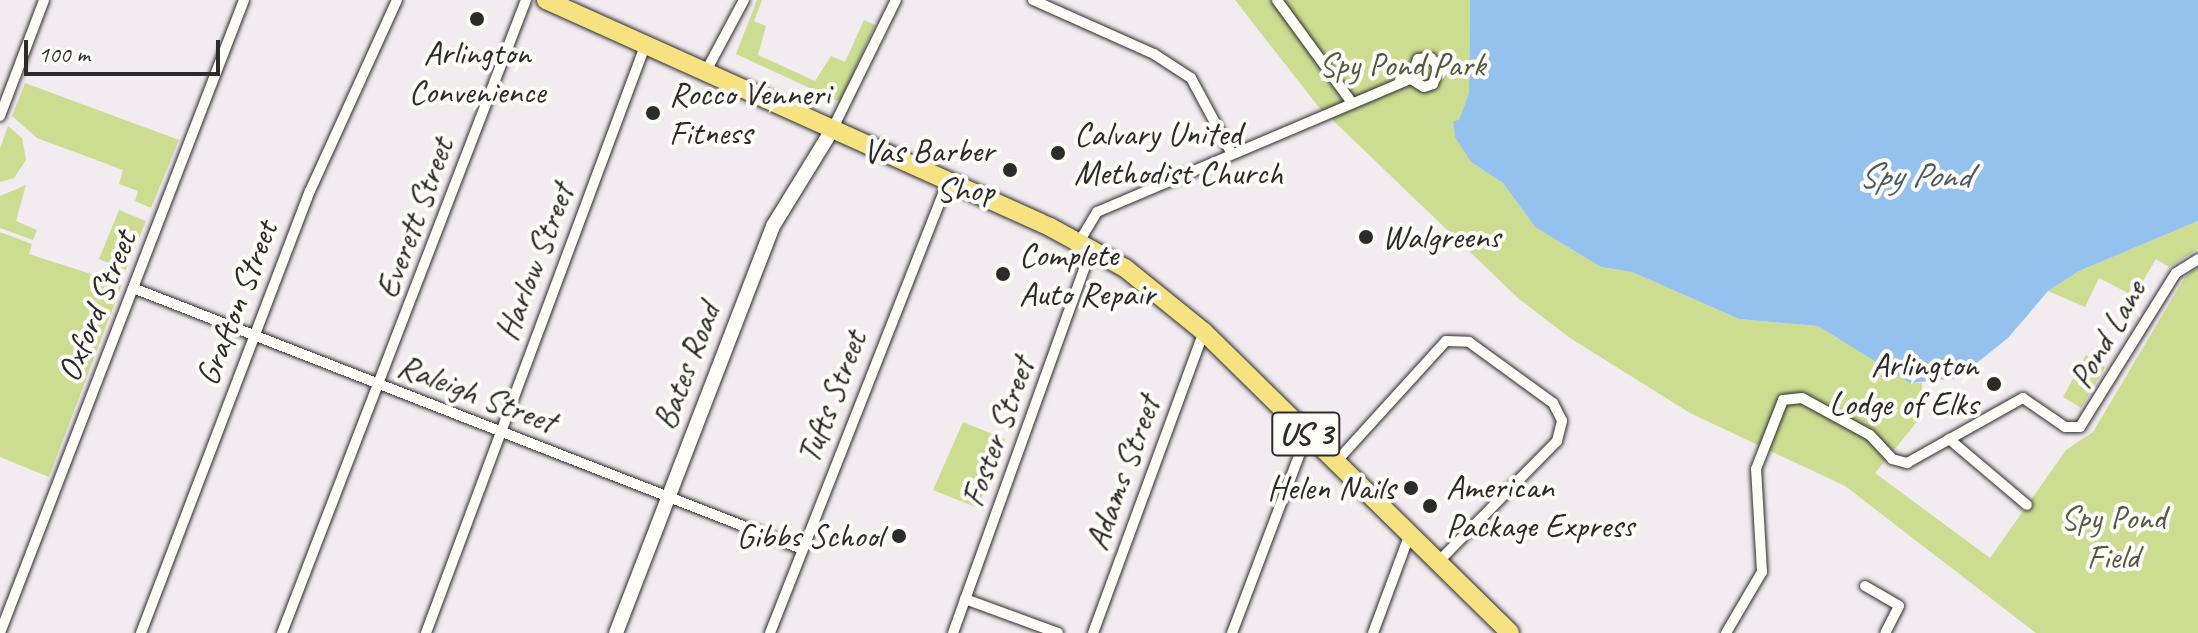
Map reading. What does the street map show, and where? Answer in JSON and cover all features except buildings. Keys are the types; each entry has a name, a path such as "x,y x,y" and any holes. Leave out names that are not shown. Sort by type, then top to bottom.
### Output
{"highway":[{"name":"US 3","path":"546,0 1085,245 1147,284 1204,332 1510,633"}],"street":[{"path":"0,116 44,0"},
{"name":"Oxford Street","path":"0,633 244,0"},
{"name":"Grafton Street","path":"141,633 254,336 355,84 397,0"},
{"name":"Everett Street","path":"282,633 381,387 526,0"},
{"path":"705,73 744,0"},
{"path":"832,130 896,0"},
{"path":"1033,0 1154,54 1191,78 1232,154"},
{"path":"1277,0 1352,103"},
{"name":"Harlow Street","path":"426,633 645,46"},
{"name":"Foster Street","path":"953,633 1097,212 1411,79"},
{"name":"Bates Road","path":"616,633 773,226 832,130"},
{"name":"Tufts Street","path":"770,633 948,182"},
{"name":"Pond Lane","path":"1726,633 1762,572 1756,469 1783,400 1802,398 1870,435 1884,454 1901,462 1922,459 1949,439 2023,398 2065,427 2083,425 2176,273 2198,259"},
{"name":"Raleigh Street","path":"133,288 802,549"},
{"name":"Adams Street","path":"1093,633 1204,332"},
{"path":"1335,463 1446,341 1469,342 1553,403 1562,421 1557,441 1437,563"},
{"path":"1232,633 1307,435"},
{"path":"1949,439 2027,505"},
{"path":"1373,633 1409,536"},
{"path":"1865,586 1899,606 1885,633"},
{"path":"965,599 1058,633"}],"green space":[{"path":"757,0 762,0 754,21 766,26 758,55 815,81 831,56 845,62 864,20 875,25 840,102 736,54"},
{"path":"1235,0 1470,0 1469,93 1459,121 1453,122 1471,162 1503,183 1535,227 1601,267 1632,272 1739,319 1818,326 1910,383 1922,383 1921,417 1875,473 1990,558 2066,450 2093,432 2185,277 2198,267 2198,633 2036,633 1845,486 1690,413 1570,338 1519,299 1317,105"},
{"path":"25,83 179,140 151,208 135,201 138,191 119,184 123,170 37,138 12,116"},
{"path":"8,126 22,138 26,160 14,178 0,182 0,148"},
{"path":"26,185 16,221 37,230 33,240 0,228 0,196"},
{"path":"119,210 146,221 126,270 99,259"},
{"path":"2198,221 2198,249 2169,267 2156,259 2134,296 2099,278 2085,307 2048,291 2079,271"},
{"path":"0,232 32,244 29,254 122,284 49,477 0,457"},
{"path":"2086,355 2105,367 2081,408 2063,397"},
{"path":"963,422 1005,439 978,508 933,490"}],"water":[{"name":"Spy Pond","path":"1470,0 2198,0 2198,221 2079,271 2048,291 2008,338 1958,378 1910,383 1818,326 1739,319 1632,272 1601,267 1535,227 1503,183 1471,162 1455,137 1453,121 1459,120 1469,93"}],"place":[{"name":"Arlington Convenience","path":"477,19"},
{"name":"Rocco Venneri Fitness","path":"653,113"},
{"name":"Calvary United Methodist Church","path":"1058,153"},
{"name":"Vas Barber Shop","path":"1010,170"},
{"name":"Walgreens","path":"1366,237"},
{"name":"Complete Auto Repair","path":"1003,274"},
{"name":"Arlington Lodge of Elks","path":"1994,384"},
{"name":"Helen Nails","path":"1411,488"},
{"name":"American Package Express","path":"1430,506"},
{"name":"Gibbs School","path":"899,536"}],"park label":[{"name":"Spy Pond Park","path":"1402,65"},
{"name":"Spy Pond Field","path":"2113,536"}]}
